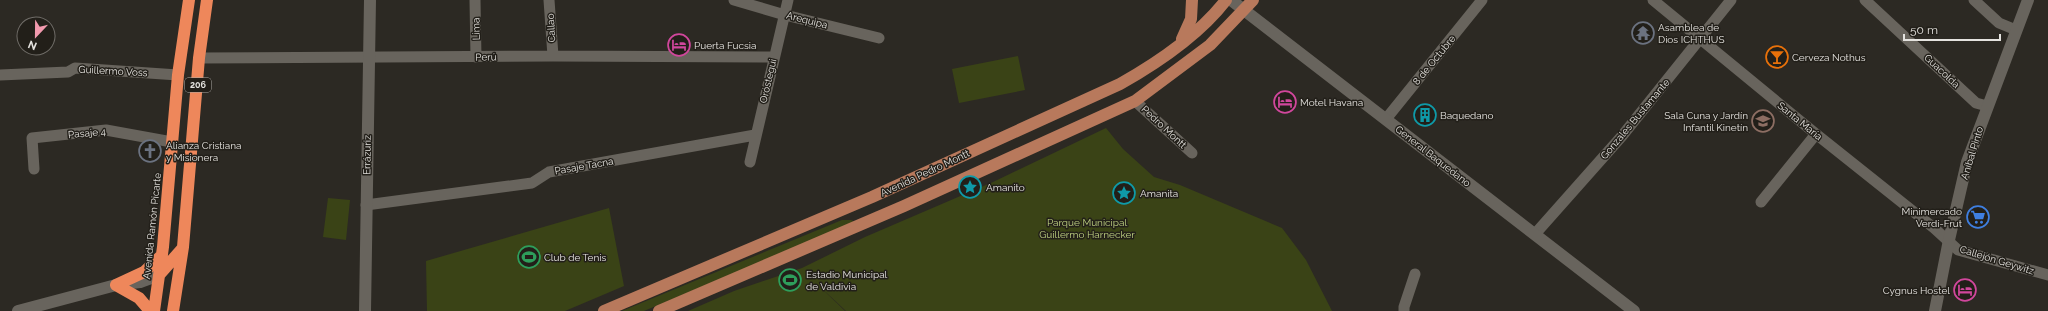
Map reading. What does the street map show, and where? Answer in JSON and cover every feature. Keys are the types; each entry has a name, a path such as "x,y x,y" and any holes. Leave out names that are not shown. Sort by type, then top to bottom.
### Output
{"highway":[{"name":"Avenida Ramón Picarte","path":"154,311 160,275 178,75 189,0"},
{"name":"206","path":"173,311 183,247 200,58 208,0"},
{"path":"160,275 183,247"},
{"path":"116,285 144,272 162,255"},
{"path":"116,285 139,298 150,311"}],"main road":[{"name":"Errázuriz","path":"366,311 366,205 370,0"},
{"path":"1180,44 1191,19 1192,0"},
{"name":"Avenida Pedro Montt","path":"604,311 872,197 1120,84 1147,68 1180,44 1209,19 1226,0"},
{"name":"General Baquedano","path":"1231,0 1634,311"},
{"name":"Avenida Pedro Montt","path":"658,311 881,215 1135,101 1210,45 1253,0"},
{"name":"Aníbal Pinto","path":"1935,311 1949,240 1967,162 2028,0"},
{"path":"872,197 881,215"},
{"path":"18,311 116,285 140,282 160,275"}],"street":[{"name":"Lima","path":"475,0 476,58"},
{"name":"Callao","path":"550,0 553,56"},
{"name":"Arequipa","path":"734,0 785,15 879,38"},
{"name":"Oróstegui","path":"750,162 755,135 788,0"},
{"name":"8 de Octubre","path":"1386,119 1482,0"},
{"name":"Santa María","path":"1653,0 1816,134 1949,240"},
{"name":"Gonzales Bustamante","path":"1535,234 1622,136 1701,40 1731,0"},
{"name":"Guacolda","path":"1865,0 1976,103 1987,106"},
{"path":"1974,0 1999,23 2016,30"},
{"name":"Perú","path":"200,58 476,58 553,56 774,57"},
{"name":"Guillermo Voss","path":"0,75 68,72 75,68 178,75"},
{"name":"Pedro Montt","path":"1135,101 1192,153"},
{"name":"Pasaje 4","path":"34,169 32,138 106,130 172,142"},
{"path":"1761,202 1816,134"},
{"name":"Pasaje Tacna","path":"366,205 532,183 549,172 755,135"},
{"name":"Callejón Geywitz","path":"1949,240 1958,250 2048,275"},
{"path":"1404,311 1415,274"}],"green space":[{"path":"1018,56 1025,90 959,103 952,69"},
{"name":"Parque Municipal Guillermo Harnecker","path":"1106,128 1123,149 1154,177 1180,185 1282,228 1306,260 1332,311 846,311 815,282 845,311 688,311 734,291 802,268 865,237 993,182"},
{"path":"328,198 350,200 346,240 323,237"},
{"name":"Club de Tenis","path":"609,208 624,286 565,311 427,311 426,261"},
{"path":"842,220 851,220 855,222 644,311 622,311"}],"place":[{"name":"Asamblea de Dios ICHTHUS","path":"1643,33"},
{"name":"Puerta Fucsia","path":"679,45"},
{"name":"Cerveza Nothus","path":"1777,57"},
{"name":"Motel Havana","path":"1285,102"},
{"name":"Baquedano","path":"1425,115"},
{"name":"Sala Cuna y Jardín Infantil Kinetín","path":"1763,121"},
{"name":"Alianza Cristiana y Misionera","path":"150,151"},
{"name":"Amanito","path":"970,187"},
{"name":"Amanita","path":"1124,193"},
{"name":"Minimercado Verdi-Frut","path":"1978,217"},
{"name":"Club de Tenis","path":"529,257"},
{"name":"Estadio Municipal de Valdivia","path":"790,280"},
{"name":"Cygnus Hostel","path":"1965,290"}]}
